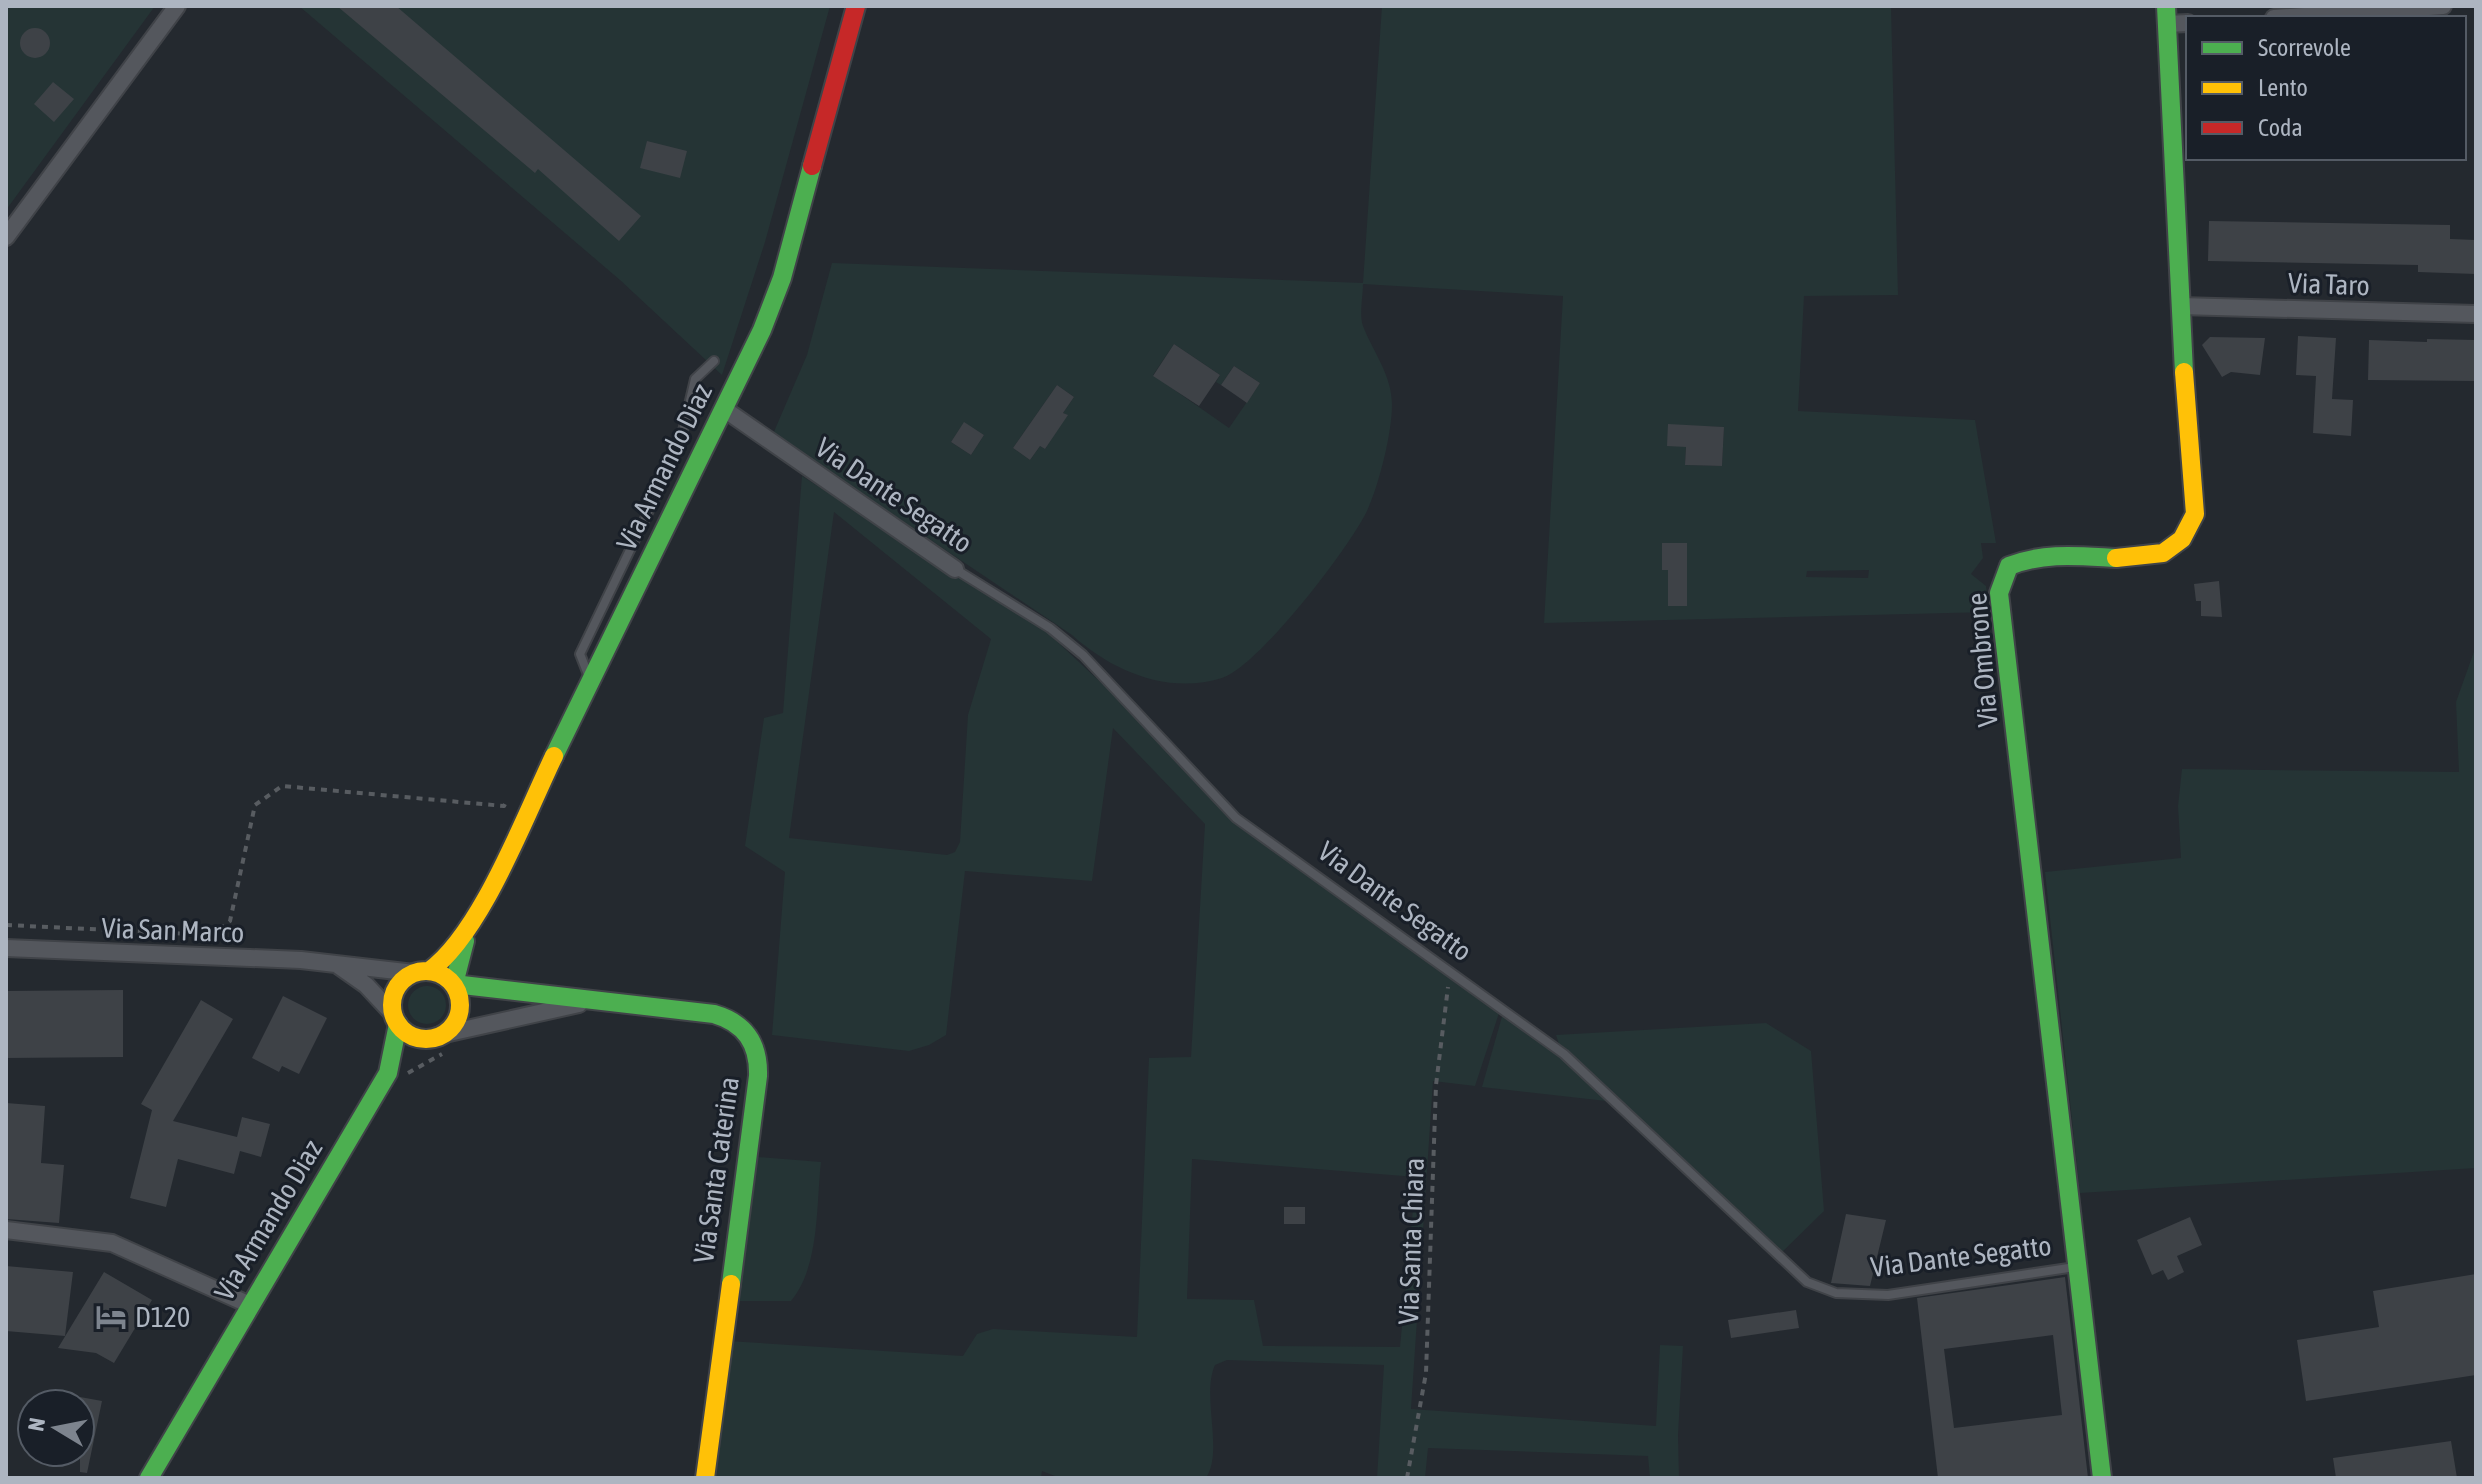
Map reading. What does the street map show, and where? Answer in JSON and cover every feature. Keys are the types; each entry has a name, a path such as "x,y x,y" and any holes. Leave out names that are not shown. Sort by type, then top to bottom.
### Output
{"street":[{"path":"6,237 177,6"},
{"name":"Via Armando Diaz","path":"149,1478 250,1305 395,1077 441,1041 458,1015 459,997 454,984 468,932 724,409 782,278 856,6"},
{"path":"2302,16 2443,6"},
{"path":"2166,15 2186,22"},
{"name":"Via Ombrone","path":"2080,1271 1999,593 2009,566 2020,559 2042,555 2148,558 2173,551 2188,536 2195,514 2180,306 2166,15"},
{"name":"Via Taro","path":"2180,306 2476,314"},
{"name":"Via Dante Segatto","path":"724,409 955,569"},
{"name":"Via Armando Diaz","path":"395,1077 394,995 405,978 443,961 468,932"},
{"name":"Via San Marco","path":"6,948 422,972"},
{"path":"338,965 366,985 413,1036 441,1041"},
{"path":"422,972 454,984"},
{"name":"Via Santa Caterina","path":"454,984 721,1016 744,1028 758,1052 758,1076 705,1478"},
{"name":"Via Santa Caterina","path":"441,1041 524,1013 591,1002"},
{"path":"6,1230 112,1243 250,1305"},
{"path":"2080,1271 2102,1478"}],"lane":[{"path":"591,682 580,654 679,448 695,379 714,361"},
{"name":"Via Dante Segatto","path":"955,569 1050,628 1083,655 1236,818 1564,1054 1807,1282 1836,1293 1888,1295 2080,1271"}],"path":[{"path":"6,925 213,935 230,921 255,805 282,786 504,806 511,792"},
{"name":"Via Santa Chiara","path":"1407,1478 1426,1373 1436,1085 1447,1005"},
{"path":"395,1077 421,1063 441,1041"}],"shaded area":[{"path":"6,6 155,6 6,210"},
{"path":"299,6 830,6 765,242 722,375 620,280"},
{"path":"1382,6 1891,6 1898,295 1804,296 1798,411 1975,420 1996,543 1981,543 1983,558 1971,574 1986,586 1989,612 1544,623 1563,296 1363,284 1362,322 1385,374 1392,405 1387,444 1372,500 1342,551 1279,630 1238,669 1222,678 1202,683 1161,681 1123,669 1105,659 773,434 807,355 832,263 1363,283","holes":["1174,344 1220,375 1216,382 1221,385 1234,366 1260,383 1229,428 1153,375","1057,385 1074,397 1063,413 1067,415 1045,449 1040,446 1030,460 1013,448","964,423 984,435 971,455 951,442","1668,425 1724,427 1722,466 1685,465 1686,447","1662,543 1687,543 1686,606 1668,606 1668,570 1662,570","1869,570 1868,578 1806,577 1807,571"]},
{"path":"802,476 1048,633 1112,693 1235,824 1500,1010 1475,1086 1433,1081 1411,1409 1656,1426 1660,1345 1683,1346 1679,1478 1650,1478 1648,1456 1428,1448 1425,1478 1377,1478 1384,1365 1227,1360 1215,1365 1211,1378 1213,1453 1206,1478 1060,1478 1042,1471 1041,1478 710,1478 728,1341 963,1356 977,1334 993,1329 1137,1337 1149,1058 1191,1057 1205,824 1113,728 1092,881 965,871 946,1035 929,1045 909,1051 772,1035 785,872 745,846 764,718 783,713","holes":["834,512 991,639 968,715 960,842 955,852 947,855 789,838","1192,1159 1416,1177 1400,1347 1263,1346 1254,1300 1187,1299"]},
{"path":"2476,646 2476,1168 2080,1193 2045,872 2181,858 2178,806 2182,769 2459,772 2456,702"},
{"path":"427,986 441,991 446,1005 441,1019 427,1024 413,1019 408,1005 413,991"},
{"path":"1503,1013 1561,1050 1556,1035 1766,1023 1811,1051 1824,1211 1779,1255 1615,1102 1482,1087"},
{"path":"758,1157 821,1162 812,1253 800,1287 791,1301 737,1301"}],"building":[{"path":"337,6 396,6 641,216 619,241 538,169 535,173"},
{"path":"35,28 41,29 49,37 49,49 41,57 35,58 29,57 21,49 20,43 21,37 29,29"},
{"path":"53,82 74,99 54,122 34,104"},
{"path":"647,141 687,151 680,178 640,168"},
{"path":"2209,221 2450,225 2450,239 2476,240 2476,274 2418,272 2418,265 2208,261"},
{"path":"2298,336 2336,338 2332,399 2353,400 2351,436 2313,433 2316,376 2296,375"},
{"path":"2210,337 2265,338 2260,375 2231,372 2222,377 2202,345"},
{"path":"2427,339 2476,340 2476,381 2368,380 2369,340 2427,342"},
{"path":"1174,344 1220,375 1199,406 1153,376"},
{"path":"1234,366 1260,383 1247,403 1221,385"},
{"path":"1057,385 1074,397 1063,413 1068,415 1045,449 1040,446 1030,460 1013,448"},
{"path":"964,422 984,435 971,455 951,442"},
{"path":"1668,424 1724,427 1722,466 1685,465 1686,447 1667,446"},
{"path":"1662,543 1687,543 1687,606 1668,606 1668,570 1662,570"},
{"path":"2219,581 2222,617 2201,616 2201,601 2196,601 2194,584"},
{"path":"123,990 123,1057 6,1058 6,991"},
{"path":"283,996 327,1018 299,1074 282,1066 279,1072 252,1058"},
{"path":"201,1000 233,1019 173,1121 237,1137 242,1117 270,1124 261,1157 240,1151 234,1174 178,1159 166,1207 130,1198 152,1110 141,1104"},
{"path":"6,1103 45,1106 41,1163 64,1165 59,1223 6,1219"},
{"path":"1284,1207 1305,1207 1305,1224 1284,1224"},
{"path":"1846,1214 1886,1220 1870,1286 1831,1283"},
{"path":"2190,1217 2202,1245 2177,1256 2184,1272 2168,1280 2163,1270 2152,1275 2137,1240"},
{"path":"6,1266 73,1272 65,1336 6,1331"},
{"path":"104,1272 152,1300 114,1363 96,1353 58,1348"},
{"path":"2476,1274 2476,1375 2306,1401 2297,1340 2379,1327 2373,1291"},
{"path":"2065,1277 2088,1478 1938,1478 1917,1298","holes":["2053,1335 2062,1415 1954,1428 1944,1349"]},
{"path":"1796,1310 1799,1328 1731,1338 1728,1320"},
{"path":"96,1400 102,1401 96,1430"},
{"path":"2451,1441 2457,1478 2336,1478 2333,1458"}],"traffic: fast":[{"path":"2166,6 2184,372"},
{"path":"554,756 762,330 782,278 812,166"},
{"path":"2102,1478 1999,593 2009,566 2022,562 2062,556 2116,558"},
{"path":"465,941 454,984 714,1014 734,1023 748,1036 756,1054 758,1076 731,1284"},
{"path":"149,1478 388,1073 398,1024"}],"traffic: slow":[{"path":"2116,558 2163,553 2182,539 2195,514 2184,372"},
{"path":"429,971 448,954 484,903 554,756"},
{"path":"426,971 450,981 460,1005 450,1029 426,1039 402,1029 392,1005 402,981 426,971"},
{"path":"705,1478 731,1284"}],"traffic: jam":[{"path":"812,166 856,6"}],"place":[{"name":"D120","path":"111,1317"}]}
